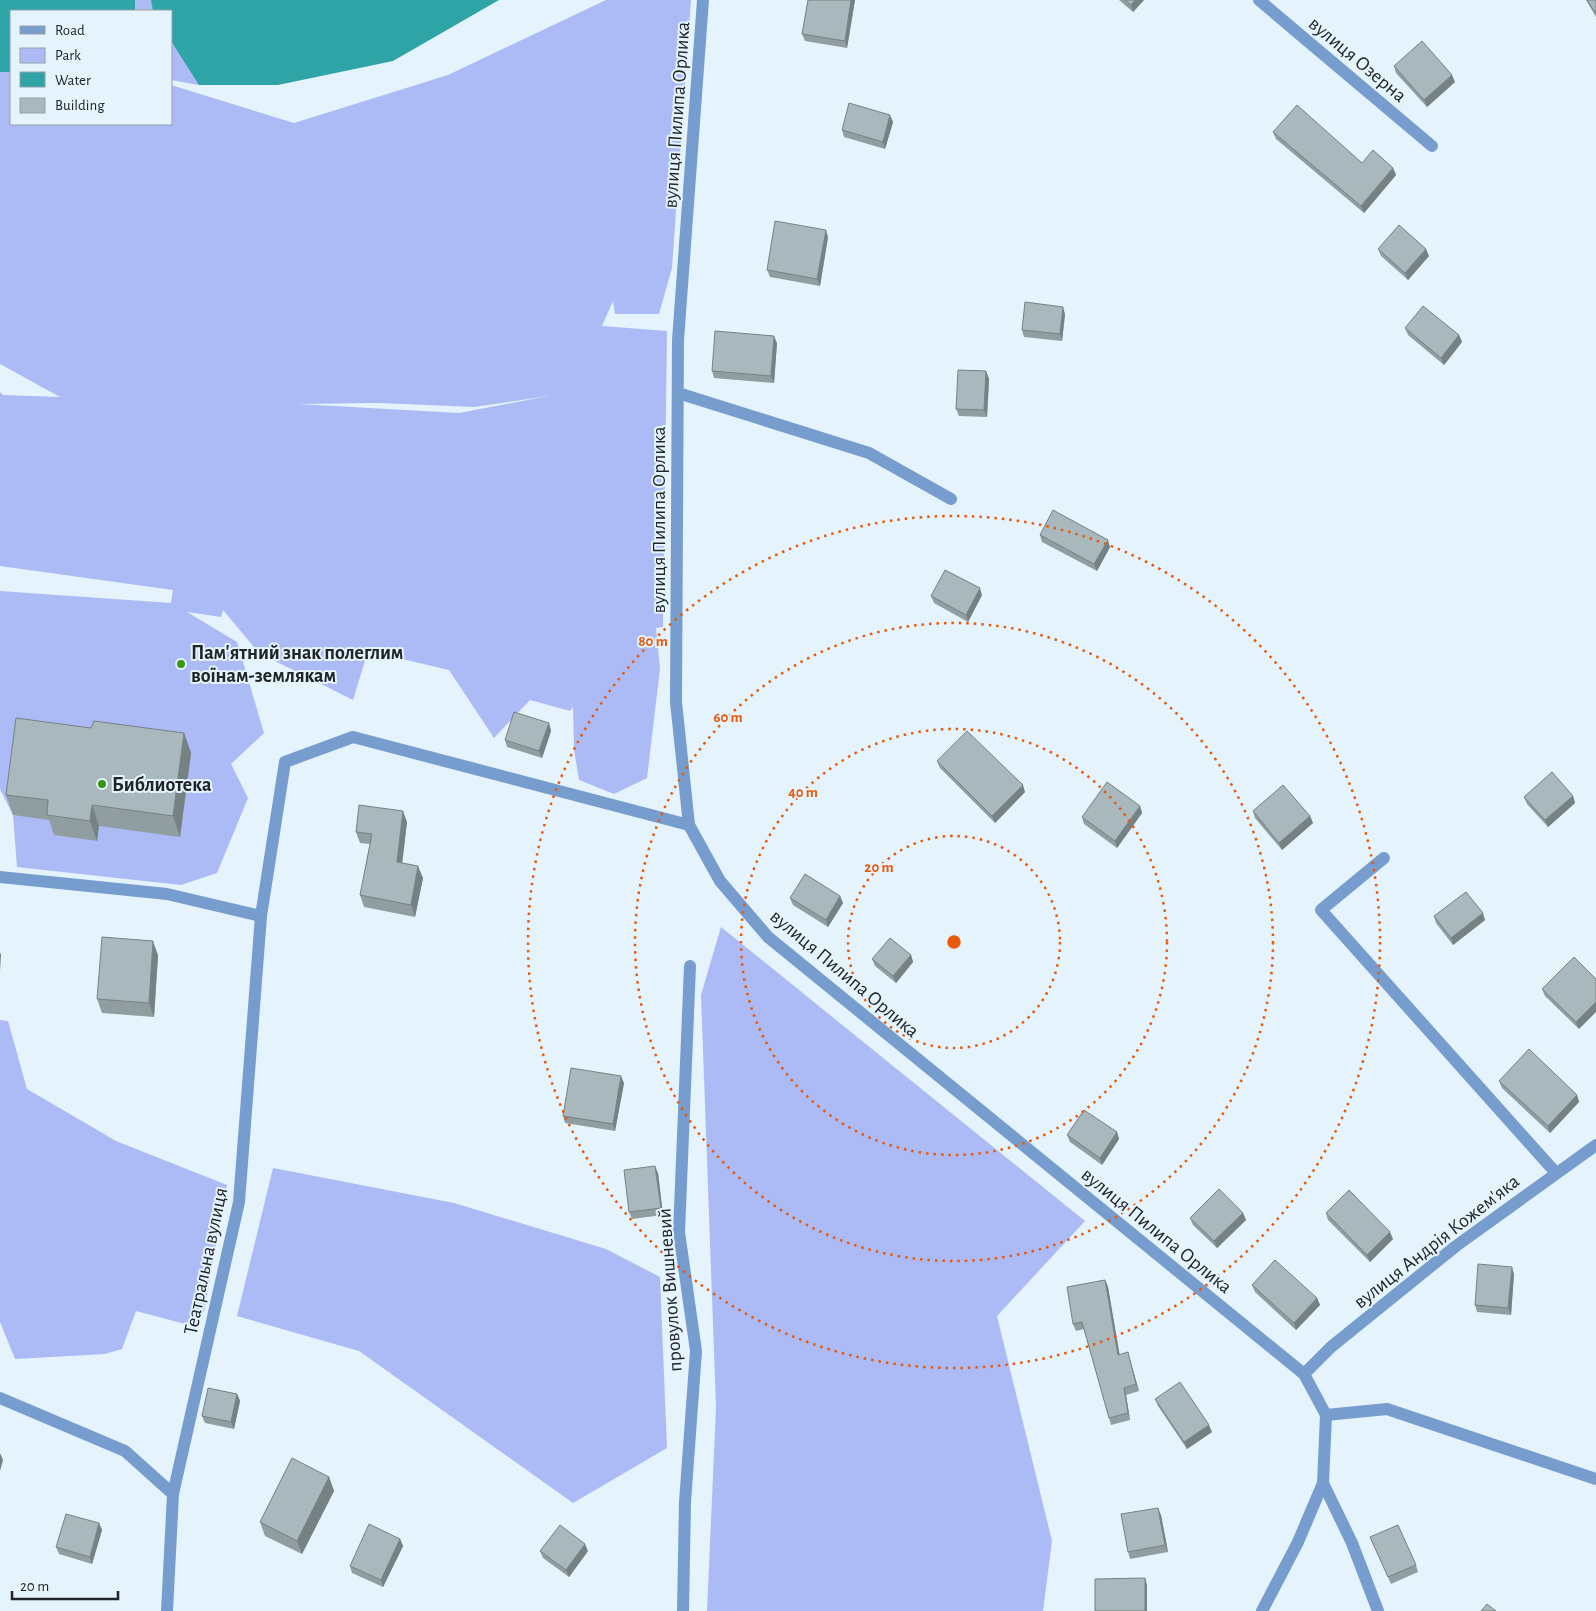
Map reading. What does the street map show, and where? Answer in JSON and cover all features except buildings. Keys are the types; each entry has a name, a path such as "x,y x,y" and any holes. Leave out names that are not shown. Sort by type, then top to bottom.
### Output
{"street":[{"name":"вулиця Пилипа Орлика","path":"702,0 678,340 676,702 689,824 720,881 768,937 1304,1374 1326,1415"},
{"name":"вулиця Озерна","path":"1259,0 1432,146"},
{"path":"678,393 869,453 951,498"},
{"name":"Театральна вулиця","path":"167,1611 172,1494 239,1202 261,916 285,762 353,736 689,824"},
{"path":"1384,858 1321,910 1556,1173"},
{"path":"0,877 167,894 261,916"},
{"name":"провулок Вишневий","path":"683,1611 685,1502 696,1351 679,1232 690,966"},
{"name":"вулиця Андрія Кожем'яка","path":"1304,1374 1331,1347 1456,1246 1596,1145"},
{"path":"0,1398 125,1451 172,1494"},
{"path":"1262,1611 1298,1542 1323,1483 1326,1415 1387,1409 1596,1479"},
{"path":"1323,1483 1352,1543 1378,1611"}],"green space":[{"path":"0,0 178,0 199,85 172,80 172,10 10,10 10,125 172,125 172,85 294,123 448,75 606,0 691,0 672,268 659,314 615,314 613,301 602,326 667,331 663,627 656,628 660,669 647,778 614,794 579,780 574,749 573,707 570,711 530,700 494,738 449,670 368,651 353,700 259,653 223,610 221,617 187,612 237,642 264,733 231,764 248,798 217,873 181,885 17,867 13,815 0,789 0,591 171,603 173,590 0,566 0,392 3,395 60,397 0,364","holes":["548,396 459,413 298,404 378,403 474,407"]},
{"path":"721,927 1085,1221 997,1316 1052,1541 1043,1611 707,1611 716,1407 701,995"},
{"path":"0,1020 8,1021 27,1089 116,1141 227,1185 204,1312 189,1325 136,1311 122,1349 105,1354 15,1359 0,1322"},
{"path":"273,1168 454,1203 606,1249 660,1277 667,1448 573,1503 359,1351 237,1316"}],"water":[{"path":"0,0 135,0 135,10 10,10 10,72 0,72"},
{"path":"151,0 499,0 393,61 278,85 199,85 172,43 172,10 153,10"}],"place":[{"name":"Пам'ятний знак полеглим воїнам-землякам","path":"181,664"},
{"name":"Библиотека","path":"102,784"}]}
